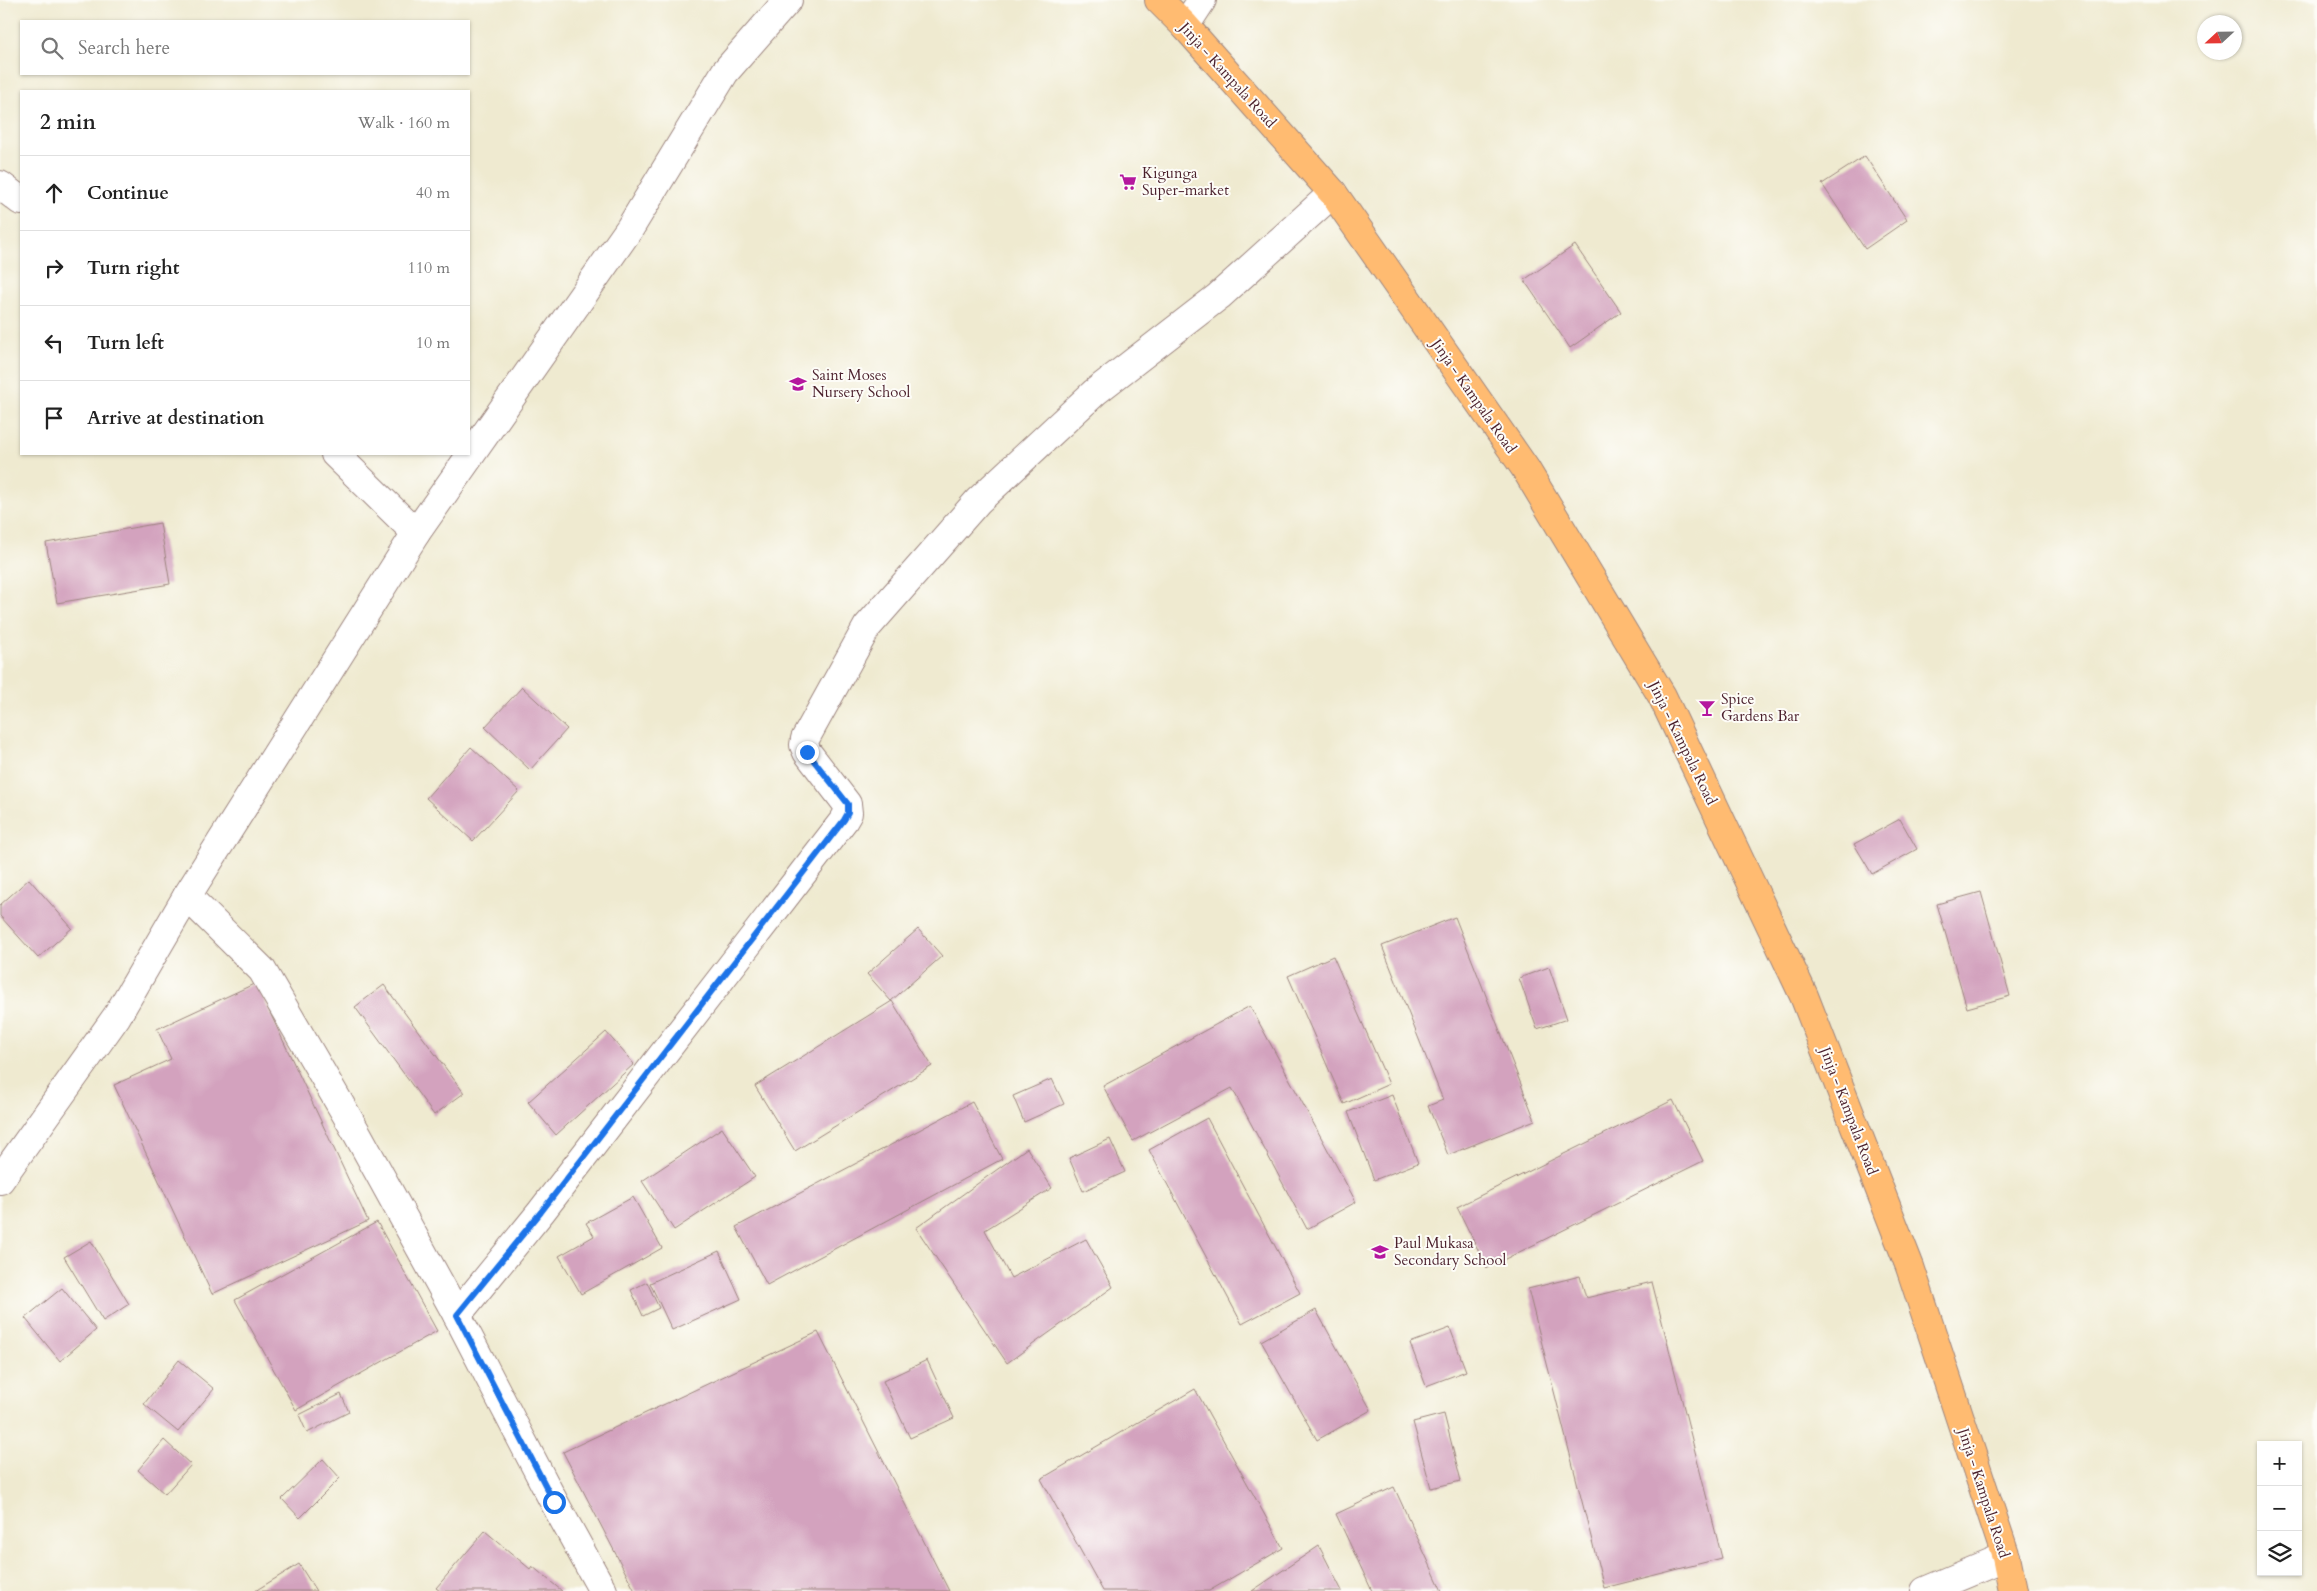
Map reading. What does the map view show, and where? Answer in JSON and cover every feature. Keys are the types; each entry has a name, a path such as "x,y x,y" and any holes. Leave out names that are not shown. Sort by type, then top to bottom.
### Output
{"highway":[{"name":"Jinja - Kampala Road","path":"1159,0 1185,26 1333,193 1525,468 1662,696 1804,996 1910,1267 2006,1557 2013,1591"}],"street":[{"path":"0,1180 117,1016 187,896 416,533 630,228 725,72 788,0"},
{"path":"1185,26 1202,0"},
{"path":"0,185 20,200"},
{"path":"457,1315 541,1212 844,820 848,813 848,804 807,752 804,745 805,739 867,627 978,501 1095,392 1219,296 1333,193"},
{"path":"336,455 416,533"},
{"path":"187,896 262,970 358,1135 457,1315 554,1502 603,1591"},
{"path":"1925,1591 2006,1557"}],"building":[{"path":"1865,156 1907,220 1865,249 1822,184"},
{"path":"1575,245 1621,312 1570,348 1524,280"},
{"path":"160,523 170,584 57,603 46,543"},
{"path":"522,687 567,729 530,770 485,727"},
{"path":"471,747 519,791 473,841 426,798"},
{"path":"1900,819 1917,849 1872,874 1854,844"},
{"path":"29,879 72,928 38,958 0,916 0,905"},
{"path":"1981,892 2010,996 1967,1008 1937,904"},
{"path":"1455,917 1535,1120 1448,1155 1428,1106 1443,1100 1382,946"},
{"path":"918,929 942,956 891,1001 867,974"},
{"path":"1333,956 1389,1084 1344,1104 1288,976"},
{"path":"1549,967 1567,1019 1537,1029 1519,978"},
{"path":"256,983 368,1221 212,1294 114,1085 171,1059 157,1029"},
{"path":"384,985 464,1093 434,1115 355,1007"},
{"path":"892,1001 932,1066 795,1151 755,1086"},
{"path":"1250,1006 1356,1202 1307,1229 1232,1088 1133,1141 1103,1086"},
{"path":"606,1032 634,1064 556,1135 528,1102"},
{"path":"1052,1079 1064,1104 1024,1122 1013,1096"},
{"path":"1392,1095 1418,1163 1374,1180 1348,1112"},
{"path":"1673,1100 1703,1161 1487,1268 1457,1207"},
{"path":"972,1102 1002,1159 767,1285 736,1227"},
{"path":"1207,1118 1300,1293 1242,1324 1149,1150"},
{"path":"722,1128 755,1177 674,1230 642,1181"},
{"path":"1110,1139 1125,1172 1083,1191 1069,1158"},
{"path":"1027,1148 1052,1188 985,1230 1011,1278 1086,1239 1113,1287 1007,1363 916,1228"},
{"path":"633,1197 662,1248 581,1294 559,1256 594,1236 586,1223"},
{"path":"377,1222 437,1331 296,1410 235,1300"},
{"path":"91,1241 129,1304 103,1321 64,1257"},
{"path":"719,1251 741,1299 672,1330 650,1283"},
{"path":"1580,1276 1586,1298 1652,1282 1722,1558 1604,1588 1528,1289"},
{"path":"647,1282 659,1308 643,1316 631,1290"},
{"path":"62,1288 96,1330 60,1361 25,1318"},
{"path":"1316,1310 1371,1410 1317,1440 1261,1341"},
{"path":"1450,1328 1466,1371 1426,1386 1410,1343"},
{"path":"818,1332 949,1591 635,1591 563,1452"},
{"path":"179,1360 214,1389 178,1432 144,1404"},
{"path":"927,1360 954,1418 910,1438 883,1381"},
{"path":"1195,1389 1283,1548 1209,1591 1103,1591 1041,1479"},
{"path":"341,1394 349,1412 307,1433 299,1415"},
{"path":"1444,1414 1461,1481 1431,1488 1413,1422"},
{"path":"164,1440 191,1465 165,1494 138,1470"},
{"path":"323,1459 340,1478 300,1518 282,1499"},
{"path":"1394,1487 1442,1591 1372,1591 1336,1514"},
{"path":"485,1531 530,1569 532,1566 562,1591 440,1591 436,1588"},
{"path":"1319,1546 1342,1591 1252,1591"},
{"path":"299,1564 316,1591 255,1591"}],"place":[{"name":"Kigunga Super-market","path":"1128,182"},
{"name":"Saint Moses Nursery School","path":"798,384"},
{"name":"Spice Gardens Bar","path":"1707,708"},
{"name":"Paul Mukasa Secondary School","path":"1380,1252"}],"route":[{"path":"554,1502 457,1315 541,1212 844,820 848,813 848,804 807,752"}]}
